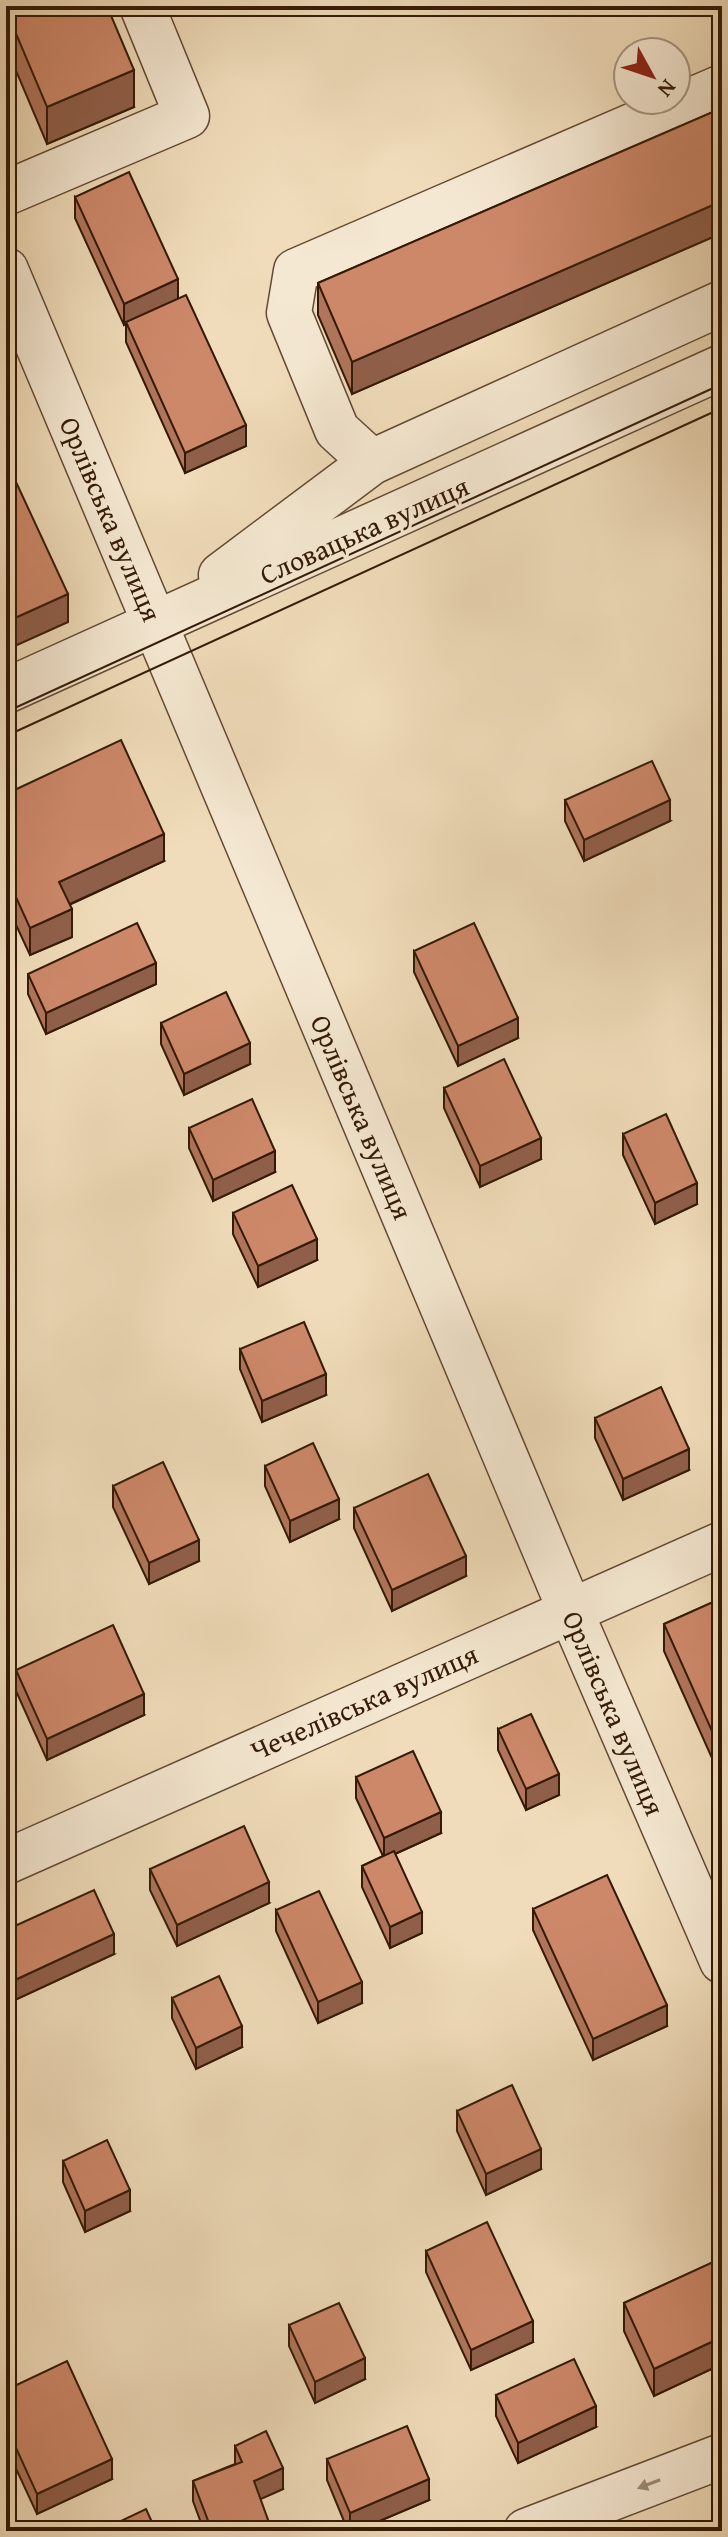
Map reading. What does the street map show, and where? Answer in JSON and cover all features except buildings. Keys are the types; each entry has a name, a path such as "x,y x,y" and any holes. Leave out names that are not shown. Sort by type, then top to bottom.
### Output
{"street":[{"path":"6,193 187,116 142,6"},
{"path":"372,462 337,430 289,313 296,271 722,87"},
{"name":"Орлівська вулиця","path":"6,270 570,1610 722,1961"},
{"path":"155,625 372,462 722,303"},
{"name":"Словацька вулиця","path":"6,691 722,367"},
{"name":"Чечелівська вулиця","path":"6,1862 722,1544"},
{"path":"526,2531 722,2456"}],"tram line":[{"path":"6,712 722,384"},
{"path":"6,736 722,408"}]}
